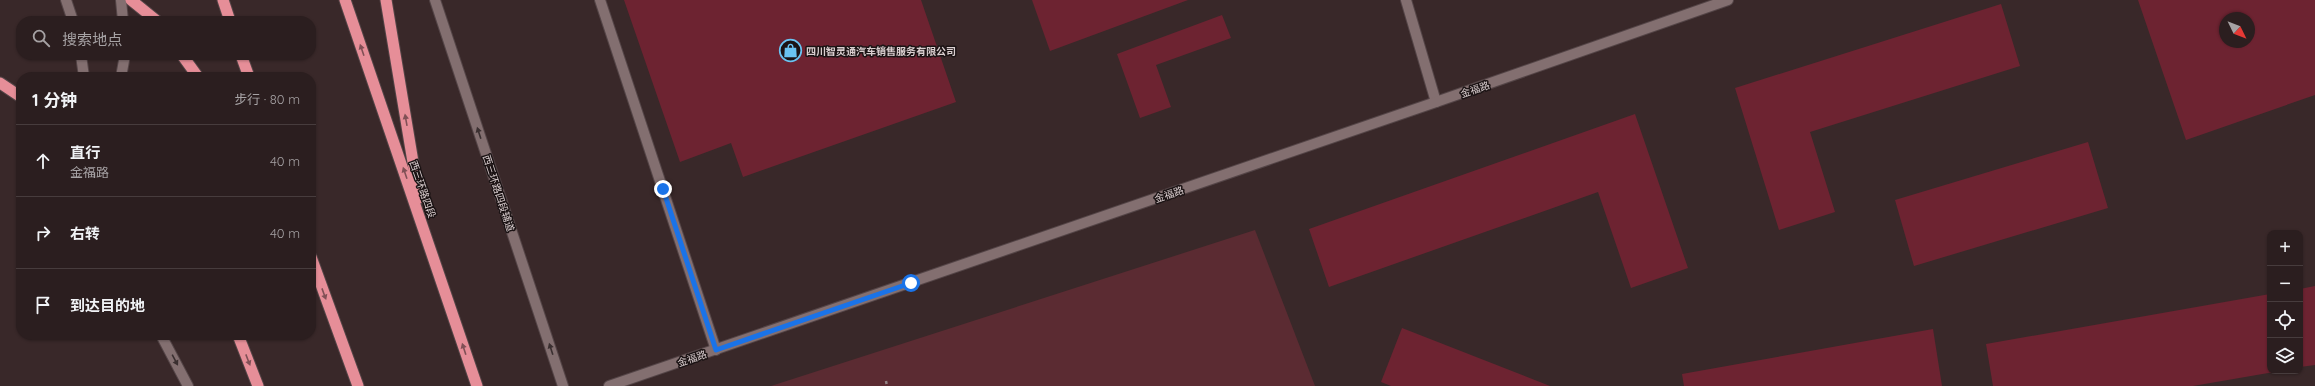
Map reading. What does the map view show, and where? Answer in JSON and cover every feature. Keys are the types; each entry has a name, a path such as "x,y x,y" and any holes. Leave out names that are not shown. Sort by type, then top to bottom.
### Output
{"highway":[{"path":"131,0 151,16"},
{"path":"223,0 228,16"},
{"name":"西三环路四段","path":"345,0 477,386"},
{"path":"386,0 424,228"},
{"path":"186,60 194,72"},
{"path":"243,60 247,72"},
{"path":"0,83 16,94"},
{"path":"316,271 358,386"},
{"path":"240,340 258,386"}],"street":[{"path":"66,0 71,16"},
{"path":"121,0 123,16"},
{"name":"西三环路四段辅道","path":"435,0 563,386"},
{"path":"600,0 716,350"},
{"path":"1406,0 1436,102"},
{"name":"金福路","path":"609,386 1436,102 1728,0"},
{"path":"82,60 83,72"},
{"path":"122,72 124,60"},
{"path":"164,340 188,386"}],"path":[{"path":"886,381 887,386"}],"shaded area":[{"path":"1255,230 1315,386 771,386"}],"building":[{"name":"四川智灵通汽车销售服务有限公司","path":"624,0 921,0 956,102 743,177 731,143 680,162"},
{"path":"1032,0 1188,0 1050,51"},
{"path":"2138,0 2315,0 2315,95 2186,140"},
{"path":"2001,4 2020,66 1810,132 1835,212 1779,230 1735,88"},
{"path":"1222,15 1231,38 1156,65 1171,107 1140,118 1117,54"},
{"path":"1635,114 1688,268 1631,288 1598,192 1329,287 1309,229"},
{"path":"2088,142 2108,208 1914,266 1895,200"},
{"path":"2315,286 2315,365 2303,367 2303,302 2303,288"},
{"path":"2267,295 2267,373 2193,386 1993,386 1986,344"},
{"path":"1402,328 1550,386 1391,386 1381,382"},
{"path":"1933,329 1942,386 1684,386 1682,374"}],"place":[{"name":"四川智灵通汽车销售服务有限公司","path":"790,51"}],"route":[{"path":"663,189 716,350 911,283"}]}
